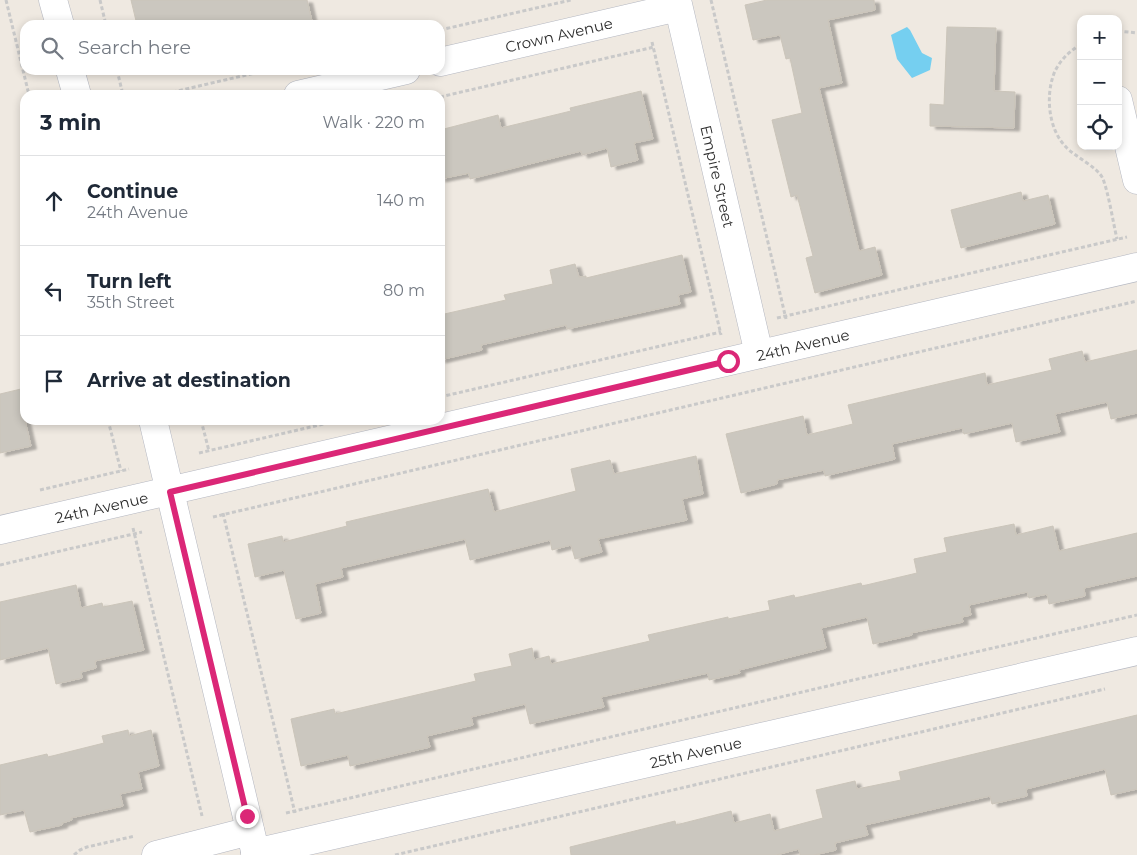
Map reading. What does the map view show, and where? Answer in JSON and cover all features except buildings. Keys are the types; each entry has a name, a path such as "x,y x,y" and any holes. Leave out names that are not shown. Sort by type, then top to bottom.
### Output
{"street":[{"path":"54,0 59,20"},
{"name":"Empire Street","path":"677,3 759,354"},
{"name":"Crown Avenue","path":"445,61 677,3"},
{"path":"71,75 75,90"},
{"path":"320,90 384,75"},
{"path":"1119,105 1137,180"},
{"name":"24th Avenue","path":"0,530 1137,267"},
{"path":"154,425 254,846"},
{"name":"25th Avenue","path":"156,855 254,846 1137,651"}],"path":[{"path":"6,0 20,58"},
{"path":"100,0 105,20"},
{"path":"445,29 571,0"},
{"path":"711,0 792,346"},
{"path":"1122,31 1137,33"},
{"path":"651,38 728,361"},
{"path":"445,96 686,40"},
{"path":"1077,47 1069,52 1055,72 1050,94 1052,118 1056,132 1065,146 1103,178 1117,239"},
{"path":"24,75 28,90"},
{"path":"118,75 122,90"},
{"path":"182,90 246,75"},
{"path":"774,319 1128,237"},
{"path":"213,516 1137,301"},
{"path":"445,396 728,330"},
{"path":"109,425 121,471"},
{"path":"203,425 211,459"},
{"path":"199,453 319,425"},
{"path":"37,491 129,469"},
{"path":"221,505 296,816"},
{"path":"132,525 203,820"},
{"path":"0,565 142,532"},
{"path":"286,813 1137,615"},
{"path":"395,855 1113,688"}],"water":[{"path":"907,27 922,53 932,58 930,70 912,78 897,59 891,35"}],"route":[{"path":"247,816 170,492 728,361"}]}
